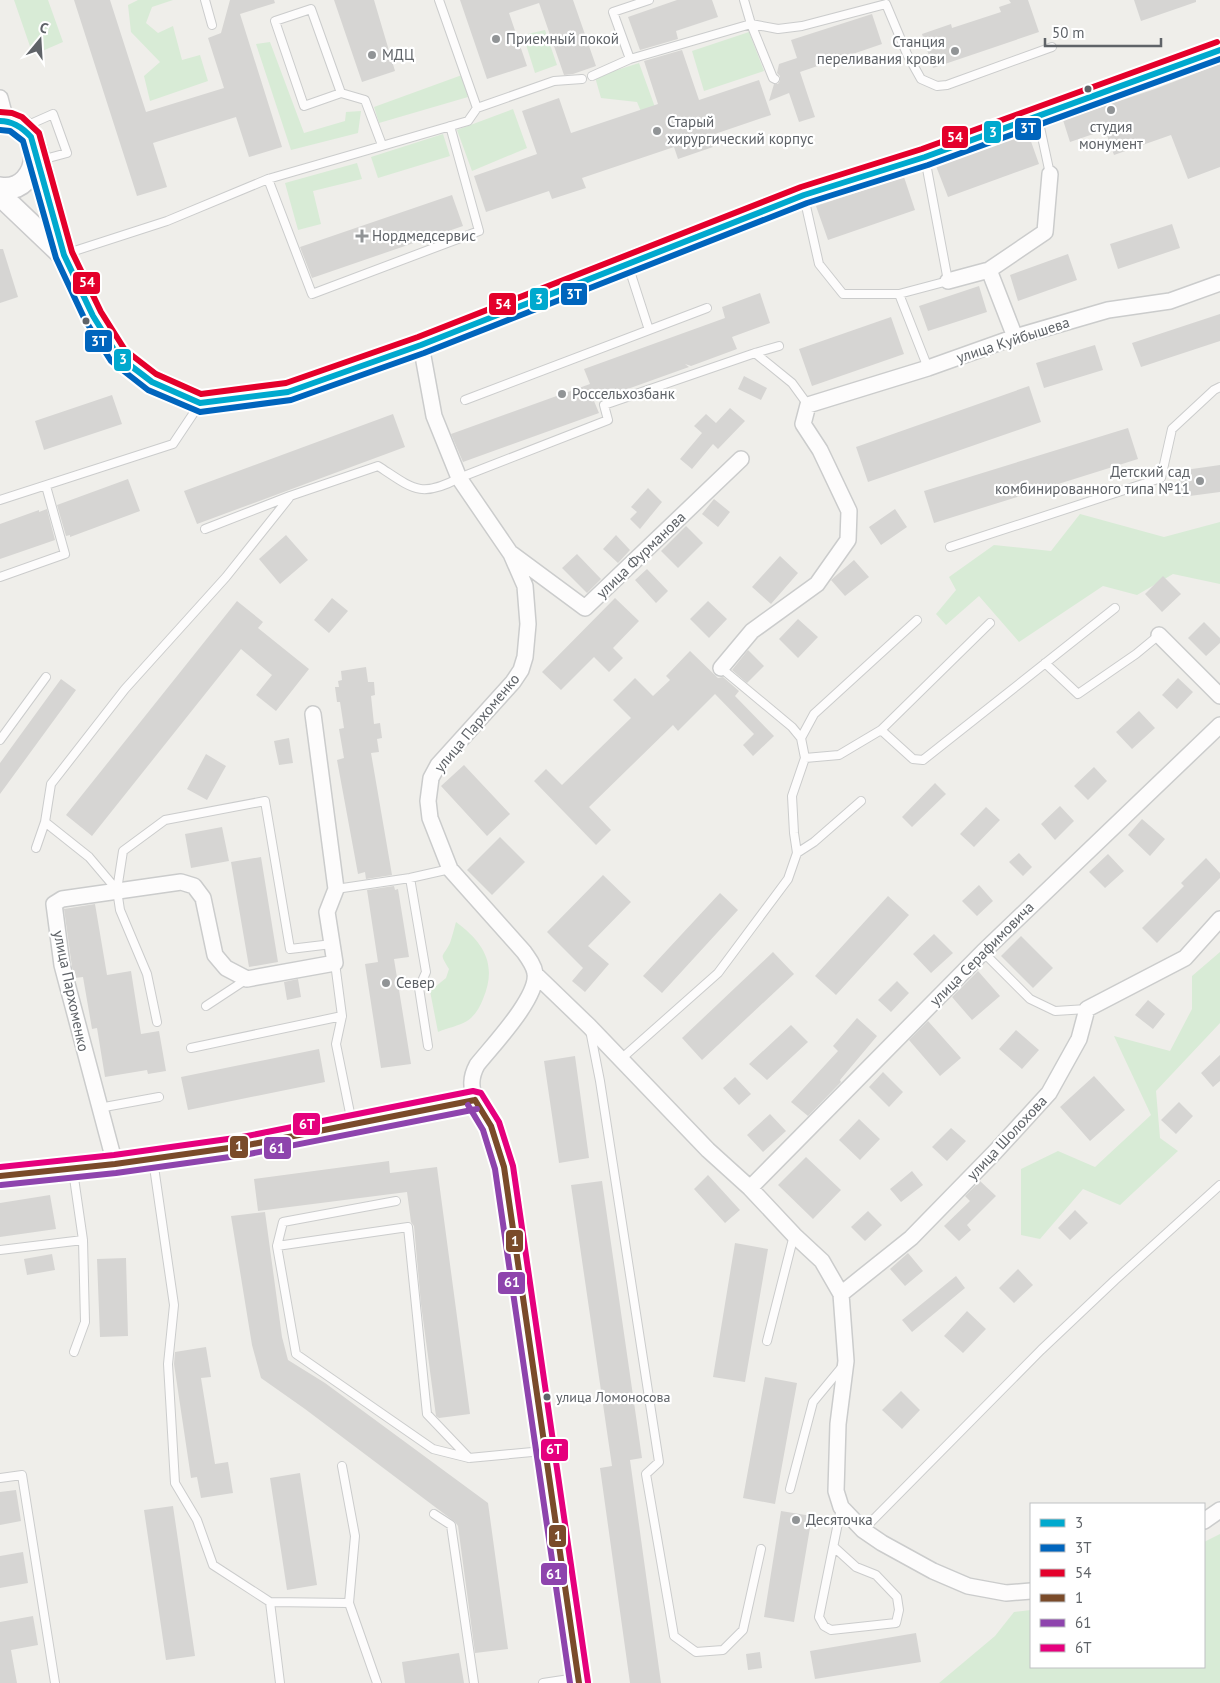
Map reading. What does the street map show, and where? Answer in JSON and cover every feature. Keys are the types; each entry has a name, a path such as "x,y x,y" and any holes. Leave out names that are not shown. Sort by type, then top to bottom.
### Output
{"street":[{"path":"0,98 10,123 31,137 64,255 93,316 118,356 152,382 200,403 288,392 421,345 804,195 924,157 1220,50"},
{"path":"0,188 18,184 28,177 35,164 37,154"},
{"path":"948,281 989,270 1045,232 1050,174"},
{"path":"0,195 64,255"},
{"path":"989,270 1015,338"},
{"name":"улица Куйбышева","path":"808,405 1108,310 1170,301 1220,283"},
{"name":"улица Пархоменко","path":"421,345 434,416 458,478 511,554 525,586 528,624 525,657 521,670 513,682 438,765 431,778 428,801 430,818 450,868 524,952 531,962 538,983"},
{"path":"721,668 752,631 817,584 848,540 849,511 820,450 803,424 808,405"},
{"name":"улица Фурманова","path":"511,554 585,608 741,460"},
{"path":"1159,635 1220,696"},
{"path":"247,979 335,963 327,912 336,889 313,714"},
{"name":"улица Серафимовича","path":"750,1188 983,952 1220,726"},
{"name":"улица Пархоменко","path":"115,1164 62,965 54,904 62,899 117,890 181,882 194,886 203,898 215,955 226,968 247,979"},
{"path":"1087,1009 1185,958 1220,919"},
{"path":"579,1680 504,1167 491,1126 475,1100 471,1085 472,1075 477,1066 527,1002 538,983 589,1026 708,1150 750,1188 794,1235 822,1261 841,1294 846,1361 838,1424 836,1490 841,1507 863,1530 882,1543 933,1571 968,1586 1006,1593 1030,1591"},
{"name":"улица Шолохова","path":"841,1294 911,1238 996,1152 1049,1094 1079,1039 1087,1009"},
{"path":"0,1176 115,1164 243,1146 475,1100"},
{"path":"1205,1520 1220,1510"}],"lane":[{"path":"205,0 212,25"},
{"path":"439,0 477,108"},
{"path":"630,59 612,12 649,0"},
{"path":"744,0 751,24 775,79"},
{"path":"592,76 630,59 751,24 778,29 802,26 887,2 906,54 921,78 937,86 947,85 1052,47"},
{"path":"341,93 311,8 275,21 304,106 341,93 365,100 382,145"},
{"path":"64,255 166,221 268,179 468,121 477,108 554,81 582,80"},
{"path":"10,123 53,114 68,153 37,154"},
{"path":"1037,116 1050,174"},
{"path":"268,179 312,294 479,231 450,126"},
{"path":"804,195 819,264 843,294 899,294 948,281 924,157"},
{"path":"627,263 649,330"},
{"path":"899,294 928,368"},
{"path":"465,400 707,308"},
{"path":"205,530 290,496 378,466 408,486 426,490 442,487 458,478 608,420 604,405 779,346"},
{"path":"755,353 792,384 808,405"},
{"path":"950,548 1161,478 1172,428 1214,390 1220,387"},
{"path":"0,500 172,444 200,403"},
{"path":"0,576 65,554 46,486"},
{"path":"36,848 45,822 51,784 126,689 226,576 290,496"},
{"path":"881,730 913,759 923,760 1115,608"},
{"path":"801,738 814,714 917,620"},
{"path":"805,758 839,755 881,730 990,623"},
{"path":"1045,663 1078,694 1136,654 1159,635"},
{"path":"621,1059 718,973 788,879 797,853 792,796 805,758 801,738 792,727 721,668"},
{"path":"0,740 46,677"},
{"path":"156,1022 147,974 120,910 117,890 122,852 165,820 265,801 290,949 332,944"},
{"path":"797,853 814,842 860,801"},
{"path":"45,822 89,857 117,890"},
{"path":"336,889 410,878 450,868"},
{"path":"410,878 426,972 419,988 428,1046"},
{"path":"983,952 1030,999 1055,1011 1087,1009"},
{"path":"335,963 342,1016 336,1044 352,1124"},
{"path":"206,1006 247,979"},
{"path":"191,1048 342,1016"},
{"path":"589,1026 602,1090 659,1462 646,1474 674,1636 696,1652 723,1650 743,1630 761,1549"},
{"path":"99,1108 159,1097"},
{"path":"153,1159 174,1305 168,1364 175,1483 197,1520 214,1565 270,1602 349,1603"},
{"path":"73,1168 83,1240 85,1322 74,1352"},
{"path":"863,1530 1041,1350 1220,1185"},
{"path":"396,1201 283,1222 277,1246 296,1354 434,1449 470,1458 545,1450"},
{"path":"277,1246 408,1227 427,1414 470,1458"},
{"path":"767,1341 794,1235"},
{"path":"0,1250 83,1240"},
{"path":"790,1489 813,1402 846,1361"},
{"path":"342,1466 355,1536 349,1603 378,1683"},
{"path":"0,1478 22,1475 55,1683"},
{"path":"834,1547 856,1567 876,1575 897,1597 896,1623 831,1630 824,1626 819,1618 841,1507"},
{"path":"434,1514 451,1525 474,1683"},
{"path":"270,1602 280,1683"},
{"path":"543,1683 579,1680"}],"green space":[{"path":"14,0 48,0 63,42 33,55"},
{"path":"138,0 173,0 152,7 146,23 158,33 173,26 182,60 200,55 208,81 150,101 144,76 160,62 131,32 128,5"},
{"path":"545,30 557,65 535,73 523,35"},
{"path":"749,32 764,71 704,91 692,51"},
{"path":"270,42 304,133 345,121 346,112 361,111 358,133 291,150 256,44"},
{"path":"639,63 656,110 642,114 637,102 601,98 595,77"},
{"path":"462,75 468,97 379,123 374,107"},
{"path":"513,109 527,148 472,171 457,130"},
{"path":"443,134 450,156 378,178 371,157"},
{"path":"357,163 362,179 313,191 321,224 298,230 285,183"},
{"path":"1080,514 1164,537 1220,522 1220,584 1173,574 1137,595 1103,586 1019,642 979,596 946,625 936,614 956,590 949,577 994,545 1051,551"},
{"path":"456,922 480,946 485,955 489,975 480,1005 472,1017 464,1023 438,1032 430,991 446,978 449,969 443,956 450,943"},
{"path":"1220,952 1220,1023 1156,1091 1160,1138 1178,1151 1120,1205 1083,1189 1040,1239 1021,1235 1021,1169 1058,1151 1095,1167 1151,1115 1114,1036 1170,1051 1192,1009 1192,976"},
{"path":"1220,1534 1220,1683 939,1683 995,1636 1014,1612 1030,1610 1030,1668 1205,1668 1205,1542"}],"building":[{"path":"74,0 110,0 146,112 224,88 208,38 221,33 230,0 274,0 275,3 240,14 282,147 249,157 236,117 153,143 167,187 137,196"},
{"name":"МДЦ","path":"334,0 374,0 395,71 362,82"},
{"name":"Приемный покой","path":"460,0 573,0 596,66 564,75 539,3 509,13 527,66 487,79"},
{"path":"677,0 712,0 718,17 676,31 678,39 640,50 628,17"},
{"name":"Станция переливания крови","path":"1009,0 1028,0 1039,32 933,68 922,34 951,24 952,28 1001,12 999,7 1011,3"},
{"path":"1134,0 1196,0 1196,2 1141,21"},
{"path":"872,14 882,44 800,72 815,117 799,122 789,93 769,101 774,84 778,84 780,81 780,76 777,73 779,64 797,58 791,40"},
{"name":"Старый хирургический корпус","path":"682,50 699,100 759,80 771,115 709,136 713,147 678,159 674,147 582,178 586,188 552,199 549,191 486,212 474,176 537,154 522,111 559,98 571,133 658,104 644,61"},
{"path":"1220,64 1220,167 1188,179 1171,135 1114,155 1105,130 1070,142 1063,120 1155,89"},
{"path":"1028,133 1039,164 948,197 936,166"},
{"path":"904,177 915,210 828,240 816,206"},
{"path":"452,195 463,226 312,278 300,247"},
{"path":"1172,224 1180,248 1118,269 1110,244"},
{"path":"0,249 3,249 18,297 0,303"},
{"path":"1068,254 1077,280 1018,301 1010,275"},
{"path":"979,286 987,312 928,331 919,306"},
{"path":"760,293 770,323 732,337 737,349 691,366 685,364 689,367 594,401 599,413 463,462 451,434 590,384 584,369 725,318 722,307"},
{"path":"1220,314 1220,341 1141,367 1132,343"},
{"path":"891,317 904,354 812,386 799,349"},
{"path":"1095,345 1103,370 1044,388 1036,363"},
{"path":"744,376 767,388 761,400 738,389"},
{"path":"1029,386 1041,422 868,482 856,447"},
{"path":"112,395 122,424 44,450 35,421"},
{"path":"730,408 745,421 718,449 713,444 692,469 680,459 702,433 694,426 706,414 716,423"},
{"path":"393,414 405,447 197,524 184,491"},
{"path":"1128,428 1138,459 934,523 924,491"},
{"name":"Детский сад комбинированного типа №11","path":"1220,465 1220,492 1182,497 1178,471"},
{"path":"128,479 140,511 70,537 70,535 66,536 57,505"},
{"path":"648,488 662,502 640,529 630,519 637,512 631,507"},
{"path":"714,499 730,512 718,527 702,514"},
{"path":"47,509 55,540 0,559 0,524"},
{"path":"895,509 907,527 881,545 869,527"},
{"path":"686,526 703,543 678,568 661,551"},
{"path":"286,535 308,560 280,584 259,559"},
{"path":"616,535 630,550 618,563 603,549"},
{"path":"577,554 601,579 587,593 562,568"},
{"path":"780,556 798,573 771,604 752,587"},
{"path":"854,560 869,577 845,596 831,580"},
{"path":"647,569 668,591 656,603 635,580"},
{"path":"1163,576 1181,594 1162,612 1145,594"},
{"path":"332,598 348,611 329,633 314,620"},
{"path":"615,598 639,621 613,648 623,658 609,672 594,657 561,690 542,672"},
{"path":"237,601 263,622 258,628 309,669 276,711 256,695 272,675 241,649 92,836 66,815"},
{"path":"708,601 727,619 709,638 690,619"},
{"path":"798,619 818,637 798,658 779,639"},
{"path":"1204,622 1220,638 1220,643 1206,656 1188,638"},
{"path":"748,650 764,666 747,683 732,670"},
{"path":"690,651 718,678 723,677 739,691 735,696 774,736 753,756 743,745 754,734 715,694 678,731 673,725 589,807 611,830 596,845 534,781 546,769 562,785 631,718 613,700 635,678 653,696 670,680 666,676"},
{"path":"366,667 368,682 374,682 375,695 371,696 374,724 380,723 382,738 377,739 379,752 371,753 392,875 366,879 365,872 358,874 337,760 344,758 339,729 344,728 340,702 337,702 335,687 339,687 338,681 342,680 341,671"},
{"path":"1178,678 1193,692 1177,709 1162,695"},
{"path":"61,679 76,690 0,794 0,763"},
{"path":"1139,711 1155,728 1132,749 1116,732"},
{"path":"289,738 293,763 279,765 274,741"},
{"path":"206,754 226,766 207,800 187,789"},
{"path":"464,765 510,814 487,836 441,786"},
{"path":"1094,767 1107,781 1088,800 1074,786"},
{"path":"935,783 946,794 912,827 902,817"},
{"path":"1060,806 1074,821 1055,840 1041,824"},
{"path":"986,807 1000,820 974,847 960,834"},
{"path":"1142,819 1165,839 1150,856 1128,835"},
{"path":"222,827 229,861 191,868 185,834"},
{"path":"500,837 525,862 492,895 467,870"},
{"path":"1019,853 1032,867 1023,876 1009,862"},
{"path":"1108,854 1124,871 1105,888 1089,872"},
{"path":"261,857 278,962 249,967 231,862"},
{"path":"1206,858 1220,873 1220,878 1157,943 1142,928 1184,886 1181,883"},
{"path":"603,875 631,902 588,946 609,964 585,992 572,981 583,968 547,932"},
{"path":"979,885 993,901 977,916 962,901"},
{"path":"394,886 395,890 398,889 409,957 394,959 411,1064 381,1068 365,964 378,962 367,890"},
{"path":"720,893 738,910 662,993 643,976"},
{"path":"888,896 909,915 836,995 815,976"},
{"path":"95,904 107,975 131,971 141,1034 159,1031 166,1071 148,1074 147,1070 105,1077 97,1028 92,1029 83,977 75,978 72,967 64,909"},
{"path":"934,934 953,953 931,973 913,954"},
{"path":"1021,936 1053,968 1033,988 1001,956"},
{"path":"773,952 794,974 702,1060 682,1038"},
{"path":"978,971 1000,996 972,1020 952,997"},
{"path":"298,979 301,997 287,1000 284,982"},
{"path":"897,981 909,993 891,1012 878,1000"},
{"path":"1148,1000 1165,1014 1153,1029 1135,1015"},
{"path":"857,1018 877,1036 840,1080 841,1082 808,1116 791,1102 838,1051 833,1046"},
{"path":"928,1021 961,1058 940,1076 909,1040"},
{"path":"791,1025 808,1042 767,1080 749,1064"},
{"path":"1016,1030 1039,1050 1022,1069 999,1049"},
{"path":"319,1049 325,1082 188,1110 181,1077"},
{"path":"1220,1055 1220,1081 1213,1087 1201,1073"},
{"path":"575,1056 589,1158 559,1163 544,1061"},
{"path":"883,1072 903,1092 889,1107 869,1087"},
{"path":"1094,1076 1125,1110 1090,1141 1060,1107"},
{"path":"735,1077 751,1094 739,1105 723,1088"},
{"path":"1179,1102 1193,1116 1176,1134 1161,1120"},
{"path":"770,1114 786,1131 763,1152 747,1135"},
{"path":"859,1119 880,1139 860,1160 839,1140"},
{"path":"951,1128 966,1141 947,1161 932,1147"},
{"path":"806,1157 841,1190 813,1219 778,1185"},
{"path":"389,1161 390,1173 437,1167 470,1414 439,1418 436,1416 421,1304 414,1226 411,1222 407,1192 258,1211 254,1179"},
{"path":"912,1171 923,1185 901,1202 890,1189"},
{"path":"708,1175 740,1210 725,1223 694,1189"},
{"path":"602,1181 642,1458 630,1460 661,1683 630,1683 600,1468 612,1466 571,1185"},
{"path":"980,1181 996,1196 967,1225 971,1230 959,1241 944,1226 970,1201 965,1196"},
{"path":"50,1195 56,1229 0,1237 0,1203"},
{"path":"1075,1210 1088,1223 1070,1240 1058,1228"},
{"path":"868,1211 882,1225 865,1241 851,1227"},
{"path":"265,1212 282,1337 288,1360 325,1383 488,1503 508,1649 475,1653 458,1526 455,1522 261,1378 252,1345 231,1216"},
{"path":"735,1243 768,1249 745,1382 713,1377"},
{"path":"908,1253 923,1271 905,1286 890,1269"},
{"path":"52,1254 55,1270 27,1275 24,1259"},
{"path":"126,1258 128,1336 100,1337 97,1259"},
{"path":"1018,1269 1033,1285 1014,1303 999,1288"},
{"path":"956,1276 965,1288 912,1332 902,1320"},
{"path":"967,1311 986,1329 963,1353 944,1336"},
{"path":"206,1347 211,1377 201,1378 215,1464 228,1462 233,1493 201,1498 197,1477 191,1478 174,1364 175,1352"},
{"path":"765,1377 797,1383 775,1504 743,1498"},
{"path":"901,1391 920,1410 902,1429 882,1410"},
{"path":"300,1473 317,1585 287,1590 270,1478"},
{"path":"16,1490 21,1521 0,1525 0,1492"},
{"path":"173,1506 195,1656 166,1660 144,1510"},
{"path":"781,1511 812,1516 794,1622 764,1617"},
{"path":"23,1552 28,1583 0,1588 0,1556"},
{"path":"33,1616 38,1645 11,1650 17,1683 0,1683 0,1622"},
{"path":"916,1633 921,1662 815,1679 810,1651"},
{"path":"760,1652 762,1668 748,1670 746,1654"},
{"path":"459,1653 464,1683 405,1683 402,1662"}],"transit line":[{"name":"54","path":"0,112 12,113 22,117 39,133 72,252 101,312 125,350 156,374 201,394 286,383 418,337 801,187 922,149 1217,42"},
{"name":"3","path":"0,121 17,125 31,137 64,255 93,316 118,356 152,382 200,403 288,392 421,345 804,195 925,157 1220,50"},
{"name":"3Т","path":"0,130 10,131 23,141 56,258 85,320 111,361 148,390 200,412 291,400 424,353 807,203 928,165 1220,59"},
{"name":"6Т","path":"0,1167 114,1155 242,1137 473,1091 481,1093 499,1122 513,1166 588,1682"},
{"name":"1","path":"475,1100 491,1126 504,1167 579,1683"},
{"name":"1","path":"0,1176 115,1164 243,1146 475,1100"},
{"name":"61","path":"468,1105 483,1130 495,1169 570,1683"},
{"name":"61","path":"1,1185 116,1173 244,1155 477,1109"}],"place":[{"name":"Приемный покой","path":"496,39"},
{"name":"Станция переливания крови","path":"955,51"},
{"name":"МДЦ","path":"372,55"},
{"name":"студия монумент","path":"1111,110"},
{"name":"Старый хирургический корпус","path":"657,131"},
{"name":"Нордмедсервис","path":"362,236"},
{"name":"Россельхозбанк","path":"562,394"},
{"name":"Детский сад комбинированного типа №11","path":"1200,481"},
{"name":"Север","path":"386,983"},
{"name":"улица Ломоносова","path":"547,1397"},
{"name":"Десяточка","path":"796,1520"}]}
